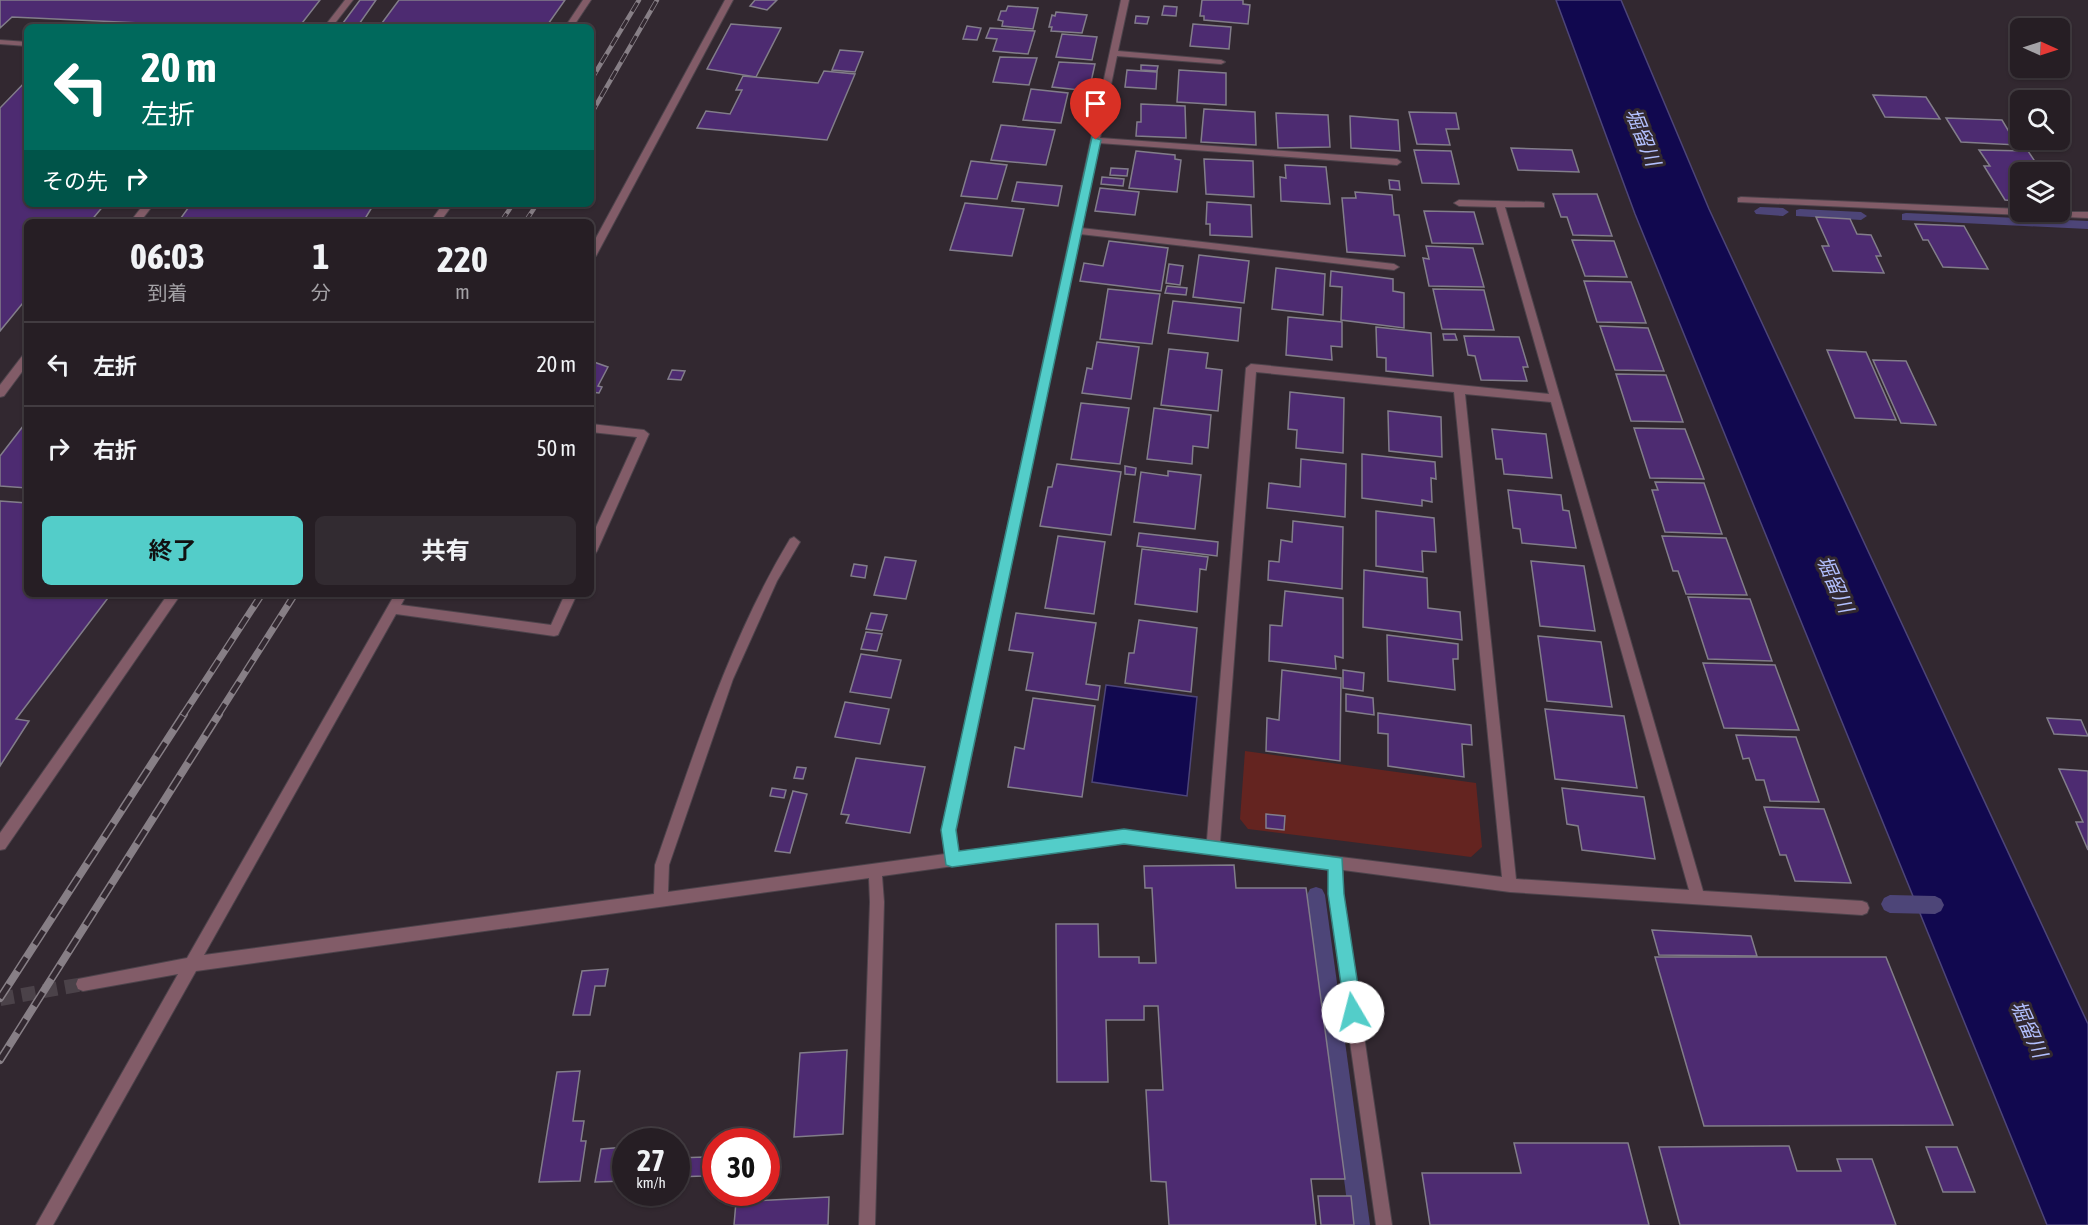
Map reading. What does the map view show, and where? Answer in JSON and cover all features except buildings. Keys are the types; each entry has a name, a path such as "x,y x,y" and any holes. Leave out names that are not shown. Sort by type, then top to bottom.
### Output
{"street":[{"path":"330,24 349,0"},
{"path":"571,24 587,0"},
{"path":"594,250 729,0"},
{"path":"952,860 949,830 951,819 1125,0"},
{"path":"0,42 24,44"},
{"path":"1114,53 1221,63"},
{"path":"1096,140 1396,162"},
{"path":"1742,200 2088,214"},
{"path":"1459,203 1541,205"},
{"path":"1500,204 1698,897"},
{"path":"137,219 147,207"},
{"path":"1076,231 1394,267"},
{"path":"0,393 24,362"},
{"path":"1213,848 1251,368 1459,391 1556,399"},
{"path":"1459,391 1510,885"},
{"path":"594,428 644,434 594,544"},
{"path":"661,900 662,865 727,680 772,579 794,542"},
{"path":"0,844 173,597"},
{"path":"44,1225 399,597"},
{"path":"393,609 554,631 570,597"},
{"path":"83,984 192,964 1124,837 1510,885 1862,908"},
{"path":"1336,863 1336,894 1384,1225"},
{"path":"867,1225 878,902 875,870"}],"shaded area":[{"path":"1245,751 1476,783 1482,847 1471,857 1248,829 1240,819"}],"water":[{"name":"堀留川","path":"1556,0 1621,0 1709,209 2088,1024 2088,1225 2047,1225 1635,214"},
{"path":"1106,685 1197,697 1187,796 1092,782"}],"waterway":[{"path":"1760,211 1783,212"},
{"path":"1800,213 1861,216"},
{"path":"1906,217 2088,225"},
{"path":"1316,895 1360,1225"},
{"path":"1890,904 1935,905"}],"tunnel":[{"path":"0,999 83,984"}],"railway":[{"path":"594,75 639,0"},
{"path":"594,109 657,0"},
{"path":"503,219 511,207"},
{"path":"527,219 535,207"},
{"path":"183,715 260,597"},
{"path":"218,715 293,597"},
{"path":"0,998 184,714"},
{"path":"0,1060 219,714"}],"route":[{"path":"1096,140 949,830 952,860 1124,837 1336,863 1336,894 1353,1012"}]}
